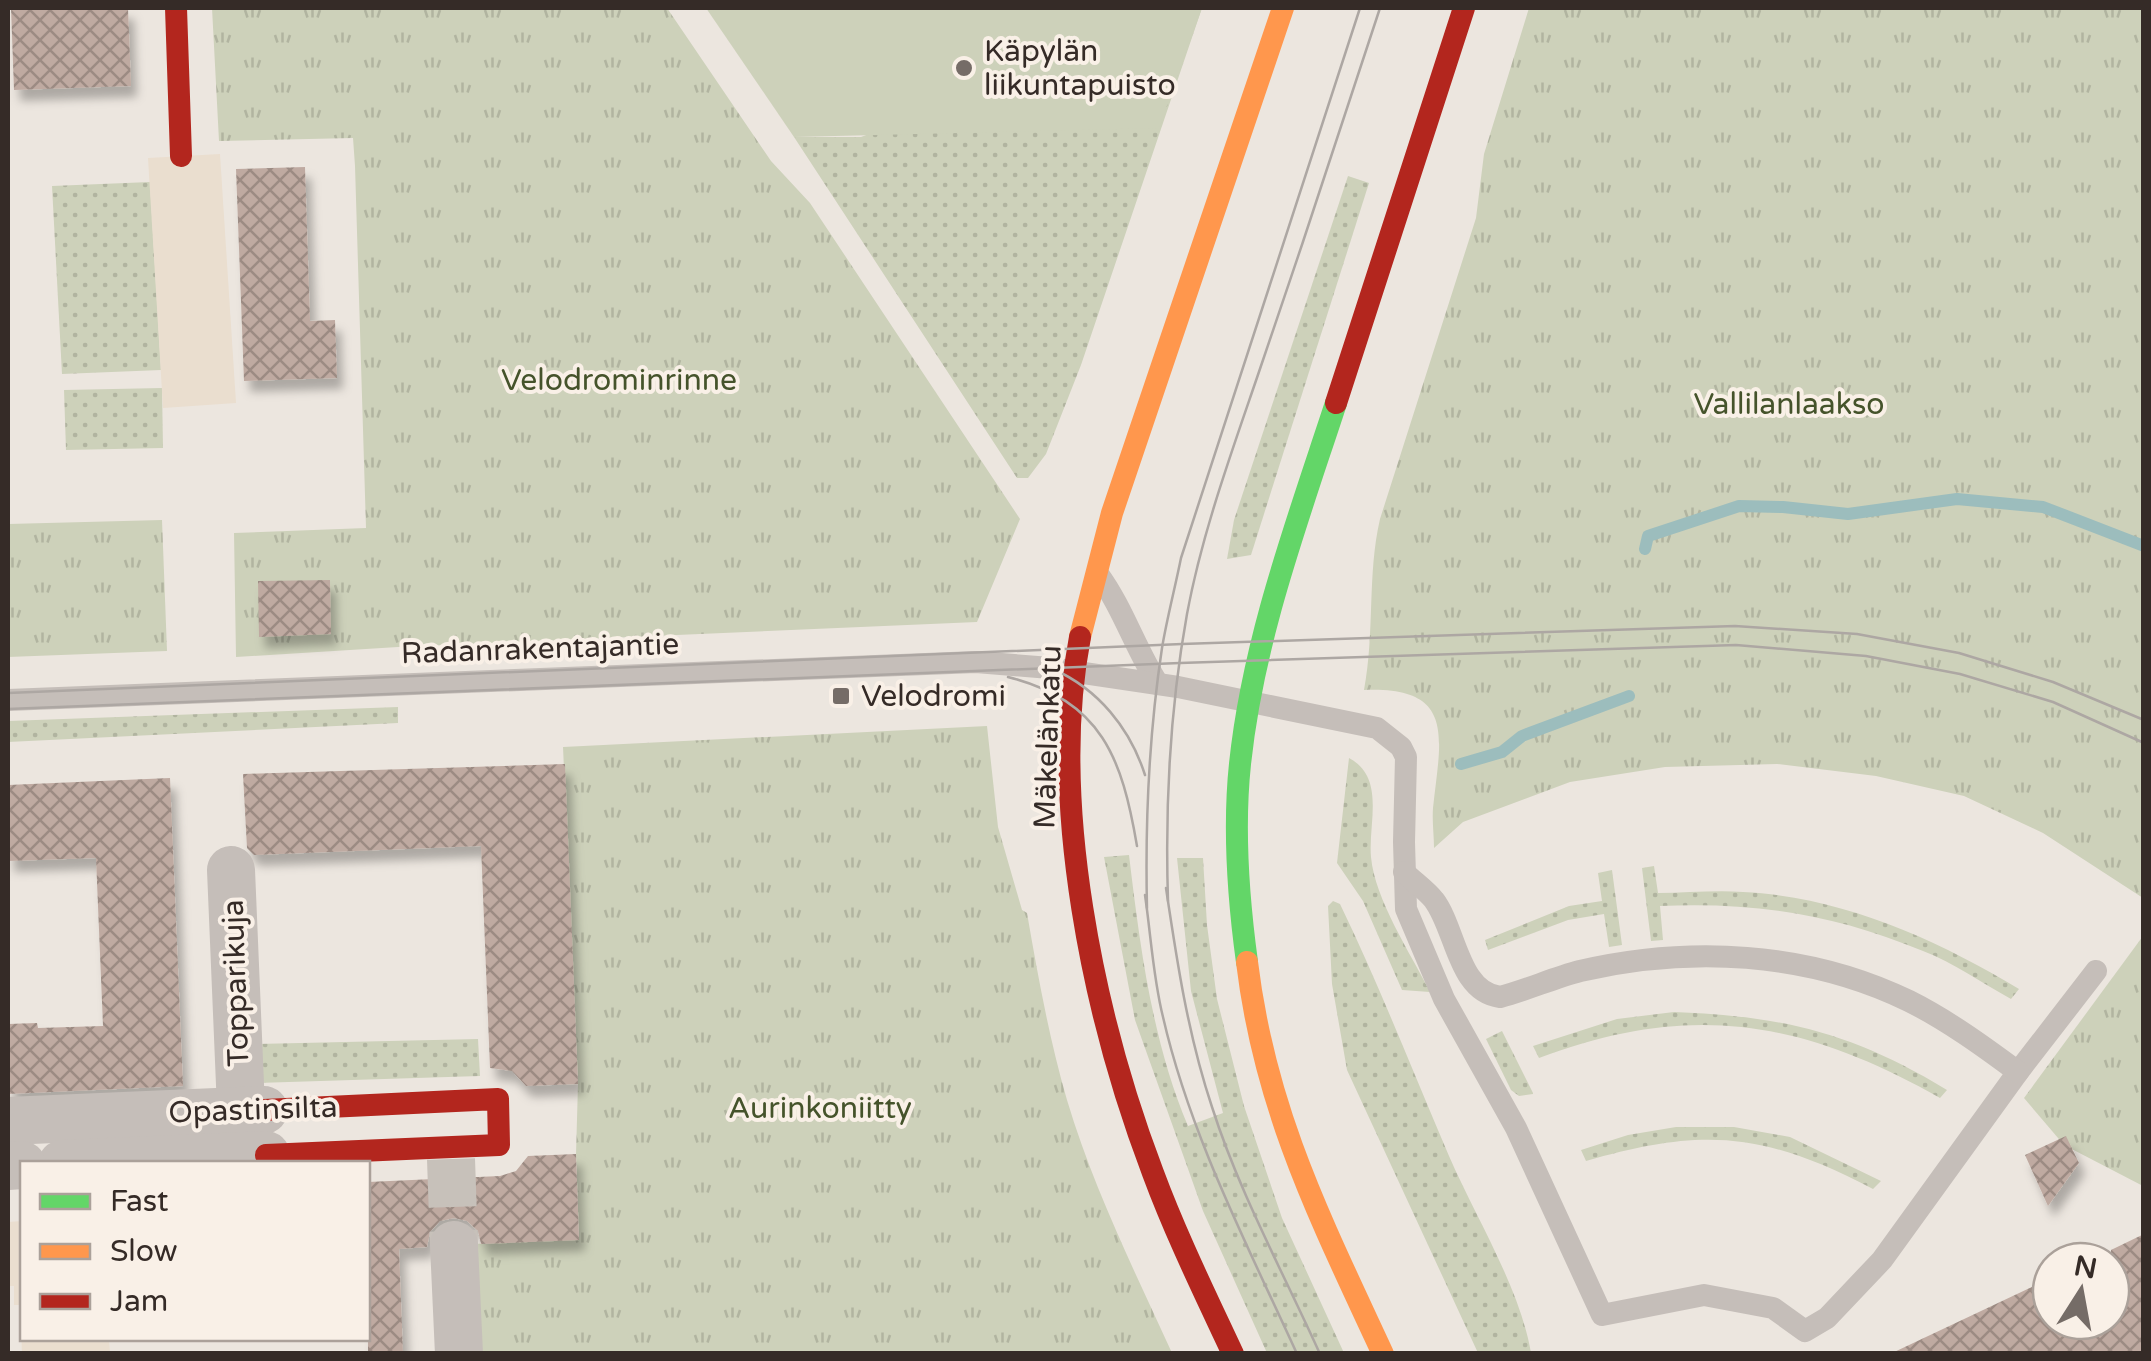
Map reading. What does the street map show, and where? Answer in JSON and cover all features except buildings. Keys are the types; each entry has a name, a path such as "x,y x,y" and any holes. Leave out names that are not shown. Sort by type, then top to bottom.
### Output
{"main road":[{"path":"176,8 182,156"},
{"name":"Mäkelänkatu","path":"1233,1354 1172,1220 1133,1118 1108,1023 1075,848 1075,672 1095,569 1283,8"},
{"path":"1382,1354 1290,1149 1272,1089 1244,938 1239,873 1240,768 1250,704 1280,574 1464,8"},
{"name":"Opastinsilta","path":"498,1100 499,1145 451,1153 234,1134 498,1100"}],"street":[{"name":"Topparikuja","path":"231,870 234,1134"},
{"name":"Opastinsilta","path":"8,1120 234,1134"},
{"name":"Opastinsilta","path":"79,1161 234,1134"},
{"path":"454,1245 459,1354"}],"lane":[{"path":"1095,569 1117,600 1130,636 1158,684"},
{"name":"Radanrakentajantie","path":"8,700 976,662 1075,672 1158,684 1377,728 1401,747 1406,756 1404,872"},
{"path":"1404,872 1434,900 1480,992 1500,998 1576,972 1631,961 1688,955 1751,957 1834,973 1908,1001 1979,1043 2018,1072"},
{"path":"1404,872 1406,909 1430,967 1516,1128 1602,1315 1704,1294 1773,1308 1806,1331 1827,1318 1882,1260 2096,971"}],"green space":[{"name":"Velodrominrinne","path":"212,8 667,8 771,161 810,203 1020,519 977,622 236,657 234,533 366,528 355,166 353,138 219,141"},
{"name":"Käpylän liikuntapuisto","path":"706,8 1202,8 1159,128 794,137"},
{"path":"1202,8 1081,365 1046,454 1028,478 1017,478 794,137 861,137"},
{"name":"Vallilanlaakso","path":"1529,8 2143,8 2143,898 2043,833 1964,796 1876,776 1777,764 1665,767 1570,782 1463,822 1434,848 1439,740 1436,722 1429,708 1415,697 1394,691 1364,690 1376,540 1476,218 1484,154"},
{"path":"1348,176 1369,183 1251,555 1227,559 1234,520"},
{"path":"150,182 161,370 62,374 52,186"},
{"path":"162,388 163,448 66,450 64,390"},
{"path":"162,520 167,651 8,657 8,524"},
{"path":"398,707 398,723 8,742 8,721"},
{"name":"Aurinkoniitty","path":"987,726 998,827 1022,910 1027,913 1067,1100 1102,1196 1172,1353 477,1353 473,1244 579,1239 578,1084 563,747"},
{"path":"1349,758 1368,777 1371,789 1371,857 1379,891 1430,992 1402,990 1363,901 1337,863"},
{"path":"1129,855 1156,1027 1188,1126 1223,1113 1191,991 1177,858 1203,858 1217,999 1244,1106 1282,1218 1344,1353 1267,1353 1203,1211 1135,1020 1104,857"},
{"path":"1654,866 1658,893 1732,891 1816,902 1921,938 2019,989 2011,999 1923,951 1858,928 1794,913 1729,906 1660,906 1663,940 1651,941 1642,868"},
{"path":"1612,870 1622,945 1609,947 1604,914 1568,920 1488,950 1485,940 1569,906 1602,901 1598,873"},
{"path":"1333,901 1340,904 1355,935 1449,1156 1507,1278 1531,1353 1478,1353 1347,1070 1332,984 1328,906"},
{"path":"2143,936 2143,1186 2064,1145 2024,1098"},
{"path":"1674,1012 1749,1018 1816,1031 1880,1054 1947,1090 1940,1098 1840,1051 1744,1027 1646,1029 1539,1058 1533,1046 1617,1019"},
{"path":"1502,1031 1533,1094 1519,1096 1511,1090 1486,1039"},
{"path":"478,1039 480,1076 257,1083 256,1044"},
{"path":"1676,1127 1734,1127 1790,1137 1881,1181 1873,1189 1799,1156 1732,1141 1665,1143 1586,1161 1581,1150 1628,1135"}],"shaded area":[{"path":"220,154 236,403 163,408 148,158"},
{"path":"20,1221 20,1305 14,1305 14,1286 8,1286 8,1222"},
{"path":"22,1341 109,1341 110,1353 22,1353"}],"waterway":[{"path":"1645,549 1648,536 1739,506 1848,514 1957,499 2043,507 2144,546"},
{"path":"1461,764 1502,752 1522,736 1629,696"}],"tunnel":[{"path":"451,1159 454,1245"}],"tram line":[{"path":"1147,908 1147,810 1154,713 1162,648 1181,558 1360,8"},
{"path":"1168,901 1173,721 1194,582 1220,486 1380,8"},
{"path":"8,693 1182,644 1735,626 1857,634 1959,653 2053,682 2144,720"},
{"path":"8,709 1736,645 1866,656 1960,674 2053,702 2144,743"},
{"path":"1053,669 1084,687 1110,712 1131,741 1145,775"},
{"path":"1008,677 1066,701 1102,738 1124,786 1137,846"},
{"path":"1166,888 1190,1026 1212,1107 1248,1201 1320,1354"},
{"path":"1145,895 1160,1002 1188,1104 1221,1188 1297,1354"}],"traffic: fast":[{"path":"1247,962 1237,838 1246,718 1278,582 1336,403"}],"traffic: slow":[{"path":"1080,637 1112,513 1283,8"},
{"path":"1247,962 1267,1067 1298,1164 1383,1354"}],"traffic: jam":[{"path":"176,8 181,156"},
{"path":"1336,403 1464,8"},
{"path":"1080,637 1072,701 1073,838 1096,979 1112,1047 1153,1173 1233,1354"},
{"path":"264,1110 498,1099 499,1145 266,1155"}],"place":[{"name":"Käpylän liikuntapuisto","path":"964,68"},
{"name":"Velodromi","path":"841,696"}]}
